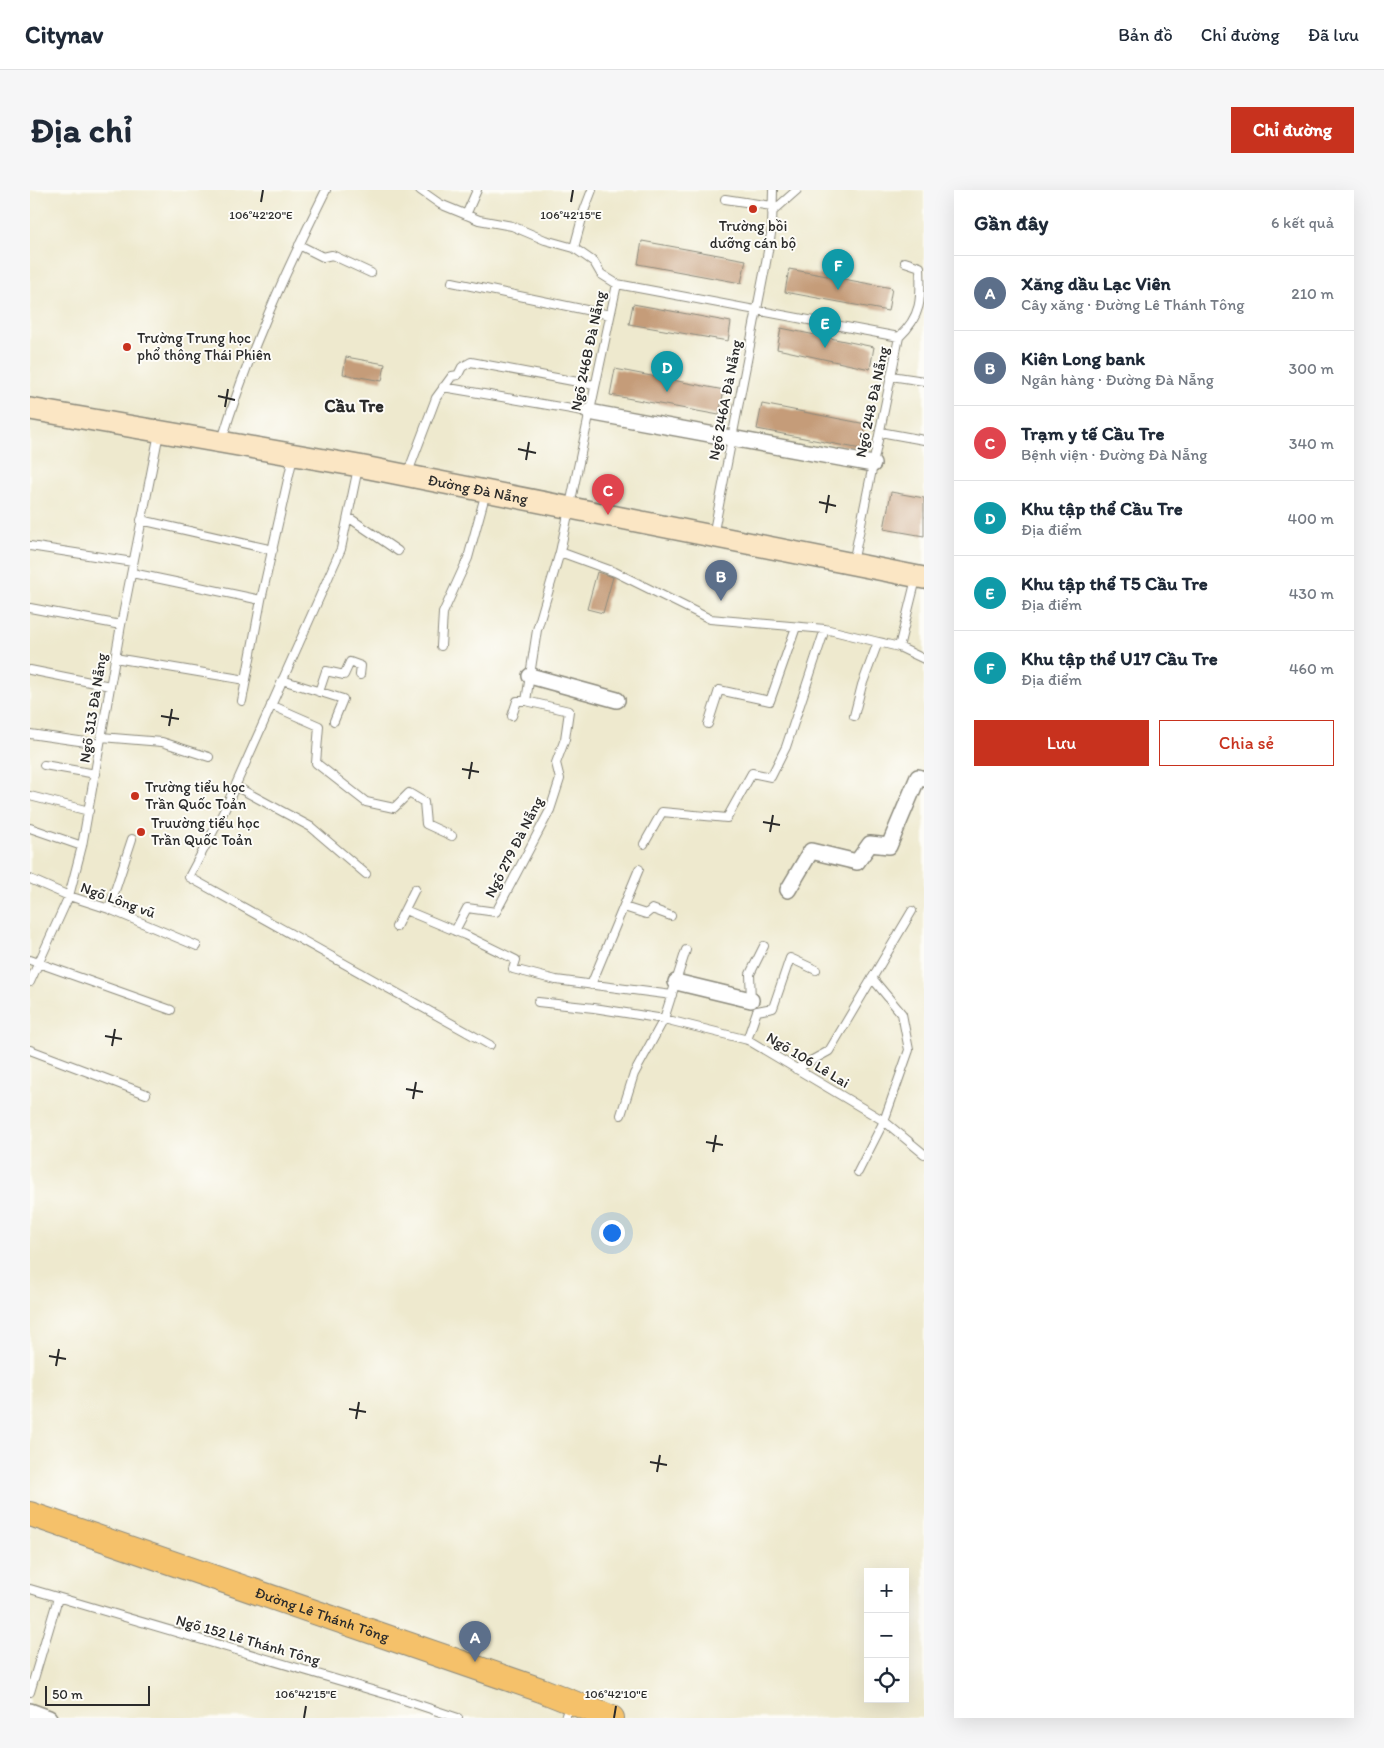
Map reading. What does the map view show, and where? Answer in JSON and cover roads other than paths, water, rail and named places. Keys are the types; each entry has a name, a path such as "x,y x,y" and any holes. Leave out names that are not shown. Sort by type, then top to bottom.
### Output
{"main road":[{"name":"Đường Đà Nẵng","path":"30,409 359,466 712,538 920,577"},
{"name":"Đường Lê Thánh Tông","path":"30,1514 532,1687 567,1710 612,1718"}],"street":[{"path":"589,412 873,464"},
{"path":"530,676 617,700"},
{"path":"788,890 810,851 857,862 870,844 889,846 918,776 924,779"},
{"path":"674,989 754,1006"},
{"path":"30,1711 49,1718"}],"lane":[{"path":"222,442 236,391 299,245 326,190"},
{"path":"420,190 440,204 466,215 480,220 512,226 545,240 574,248 592,190"},
{"path":"466,215 477,190"},
{"name":"Ngõ 246A Đà Nẵng","path":"712,538 765,268 773,190"},
{"path":"725,199 772,209 797,190"},
{"path":"299,245 323,257 332,255 371,273"},
{"name":"Ngõ 246B Đà Nẵng","path":"568,509 617,284 601,274 594,262 574,248"},
{"name":"Ngõ 248 Đà Nẵng","path":"853,565 899,337 913,324 918,308 923,276 919,265 905,262"},
{"path":"452,282 610,315"},
{"path":"617,284 899,337"},
{"path":"407,476 436,398 452,376 458,375 462,367 471,362 594,385"},
{"path":"891,376 924,381"},
{"path":"443,387 589,412"},
{"name":"Ngõ 313 Đà Nẵng","path":"30,982 69,896 82,846 96,774 120,625 160,431"},
{"path":"880,432 924,440"},
{"path":"242,701 261,600 293,455"},
{"path":"359,466 340,549 235,786 208,843 188,877 490,1045"},
{"path":"441,646 443,613 468,558 486,492"},
{"path":"512,716 517,701 526,701 537,630 560,552 568,509"},
{"path":"348,517 398,551"},
{"path":"141,520 273,550"},
{"path":"30,546 133,562"},
{"path":"560,552 615,572 710,619 825,629 899,647 924,659"},
{"path":"132,573 261,600"},
{"path":"899,647 920,577"},
{"path":"30,608 120,625"},
{"path":"708,724 718,690 770,701 796,627"},
{"path":"644,844 662,812 727,818 752,773 771,777 786,748 825,629"},
{"path":"854,716 862,685 878,642"},
{"path":"115,658 246,680"},
{"path":"319,692 326,671 344,675 350,662 361,666 360,675"},
{"path":"30,670 110,686"},
{"path":"282,680 343,699 334,721"},
{"name":"Ngõ 279 Đà Nẵng","path":"455,931 467,908 496,912 550,810 560,779 556,763 565,739 569,711 526,701"},
{"path":"271,705 319,726 316,763 366,802 394,808 409,793 424,802 426,824 452,836"},
{"path":"30,734 101,740 162,742 208,757"},
{"path":"44,765 96,774"},
{"path":"235,786 311,827 366,874"},
{"path":"30,796 89,810"},
{"path":"30,828 82,846"},
{"path":"109,909 132,839"},
{"path":"591,985 639,869"},
{"name":"Ngõ Lông vũ","path":"30,879 69,896 109,909 197,946"},
{"path":"396,926 415,889"},
{"path":"624,907 646,914 652,909 671,916"},
{"path":"405,910 516,960 513,970 556,980 591,985 674,989"},
{"path":"796,1069 829,1051 912,911"},
{"path":"747,1040 754,1006 750,974 764,946"},
{"path":"621,1114 634,1074 664,1019 686,950"},
{"path":"754,1006 773,1008 790,958 816,970"},
{"path":"30,960 171,1010"},
{"path":"858,1172 884,1121 909,1050 902,1014 872,978"},
{"name":"Ngõ 106 Lê Lai","path":"538,1002 664,1019 747,1040 884,1121 924,1154"},
{"path":"30,1050 146,1094"},
{"name":"Ngõ 152 Lê Thánh Tông","path":"30,1589 392,1696 446,1716 458,1718"},
{"path":"30,1692 58,1598"}],"place":[{"name":"Trường bồi dưỡng cán bộ","path":"753,209"},
{"name":"Khu tập thể U17 Cầu Tre","path":"838,290"},
{"name":"Trường Trung học phổ thông Thái Phiên","path":"127,347"},
{"name":"Khu tập thể T5 Cầu Tre","path":"825,348"},
{"name":"Khu tập thể Cầu Tre","path":"667,392"},
{"name":"Trạm y tế Cầu Tre","path":"608,515"},
{"name":"Kiên Long bank","path":"721,601"},
{"name":"Trường tiểu học Trần Quốc Toản","path":"135,796"},
{"name":"Truường tiểu học Trần Quốc Toản","path":"141,832"},
{"name":"Xăng dầu Lạc Viên","path":"475,1662"}],"district":[{"name":"Cầu Tre","path":"354,406"}]}
